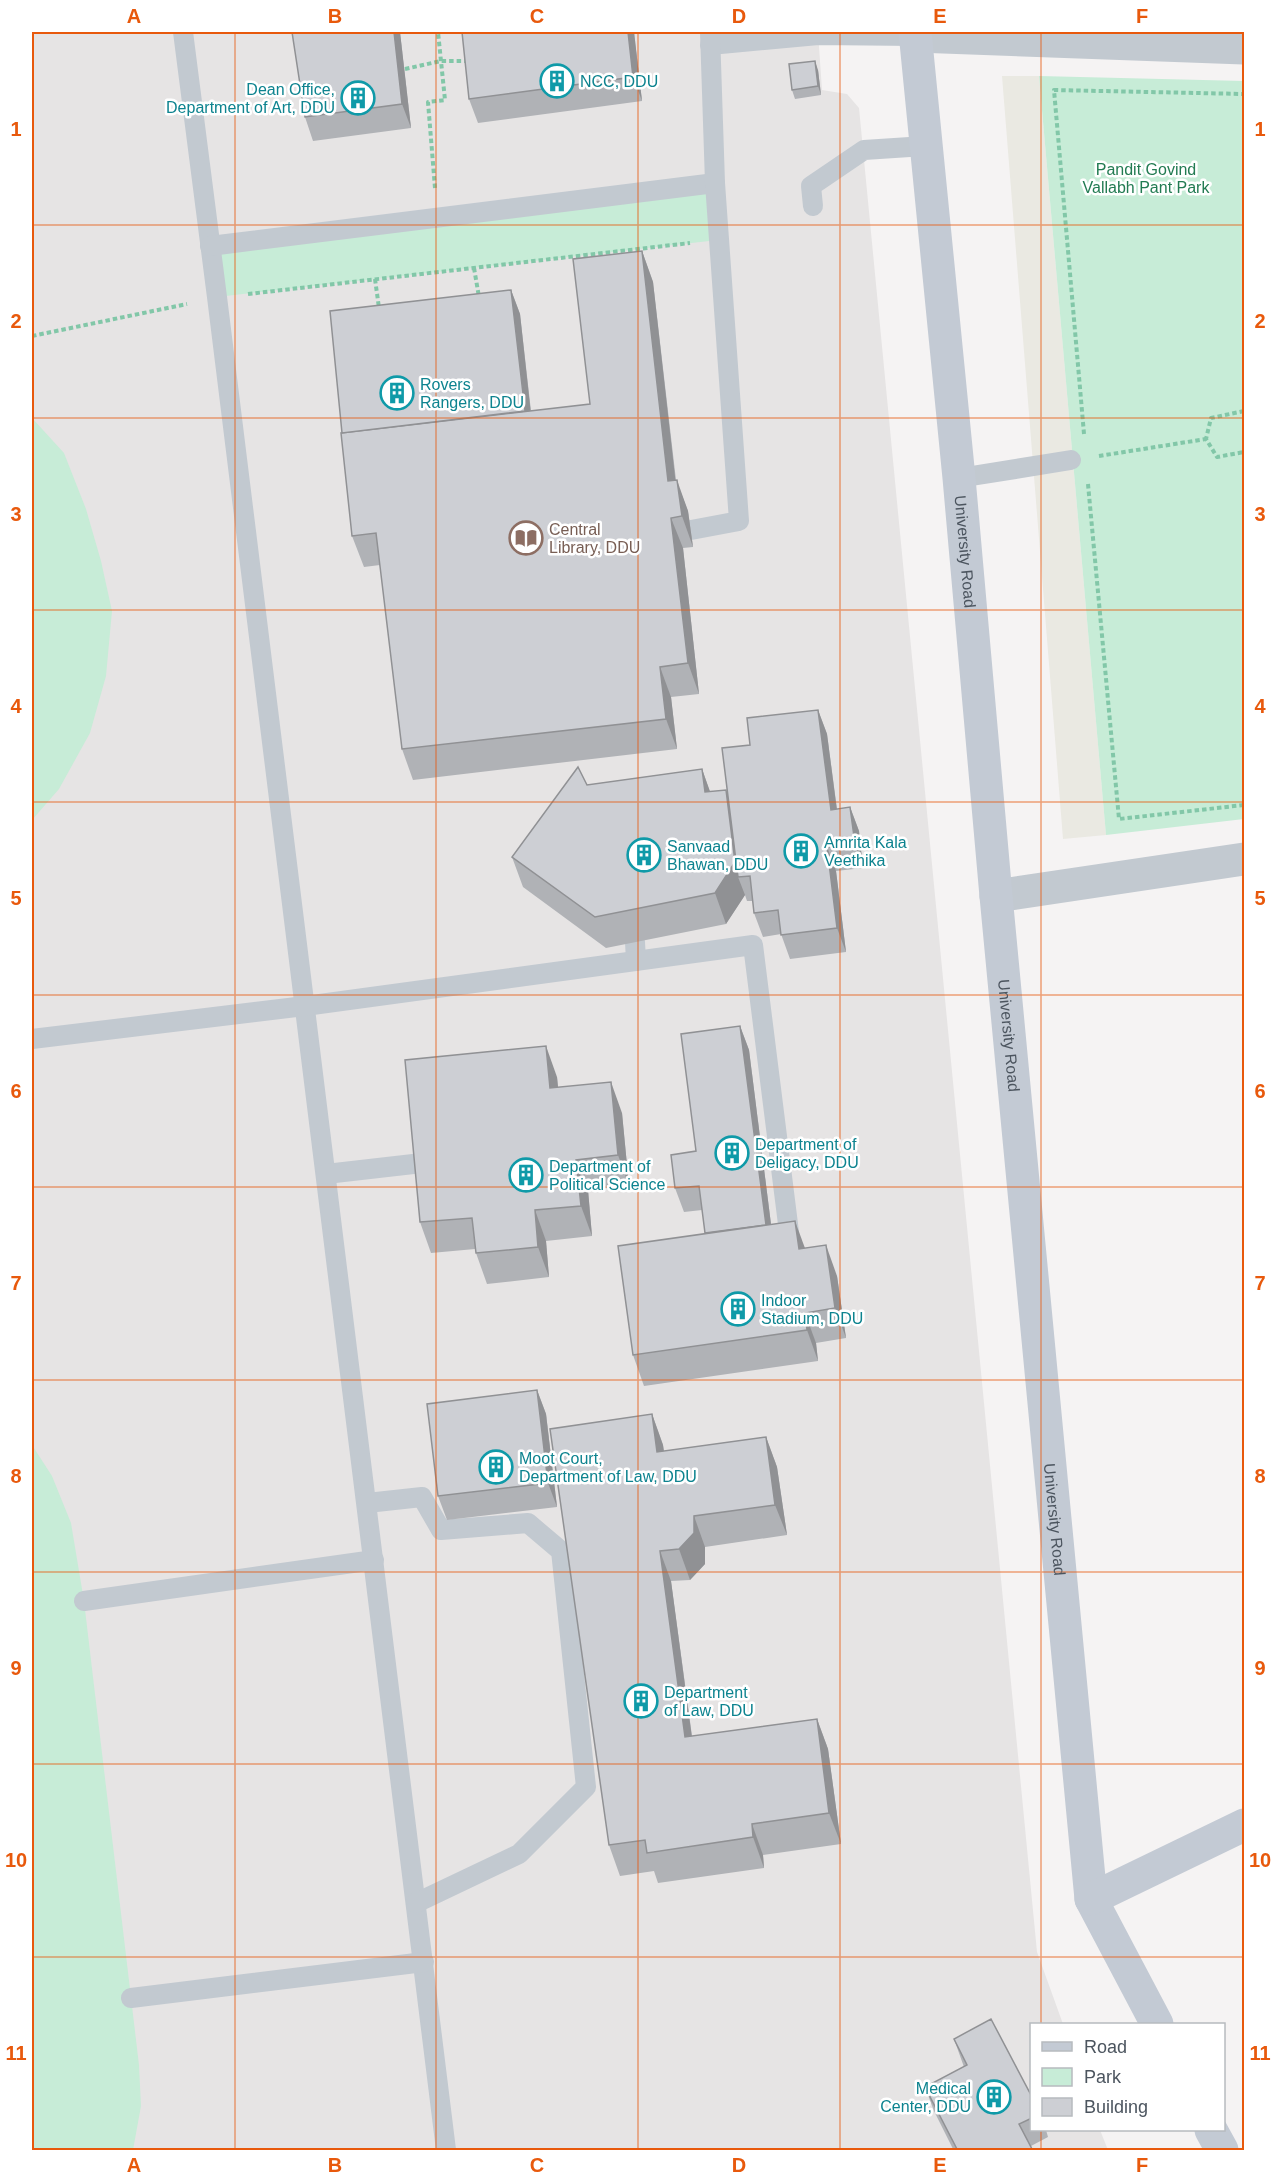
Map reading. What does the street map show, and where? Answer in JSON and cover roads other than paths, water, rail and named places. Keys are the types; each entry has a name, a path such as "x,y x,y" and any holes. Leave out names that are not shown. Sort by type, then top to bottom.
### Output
{"main road":[{"name":"University Road","path":"915,34 959,478 996,896 1091,1899 1156,2023"},
{"path":"1091,1899 1245,1825"},
{"path":"1212,2131 1222,2151"}],"street":[{"path":"915,34 1245,48"},
{"path":"996,896 1245,859"}],"lane":[{"path":"183,32 218,297 446,2151"},
{"path":"691,530 739,521 718,240 710,38 915,34"},
{"path":"813,206 811,186 864,150 926,146"},
{"path":"210,246 715,183"},
{"path":"959,478 1079,459"},
{"path":"32,1039 305,1006 635,952 753,945 768,1130 792,1253"},
{"path":"326,1174 423,1163"},
{"path":"367,1503 422,1497 441,1530 499,1520 528,1523 561,1551 581,1654 586,1787 519,1854 416,1903"},
{"path":"84,1601 374,1560"},
{"path":"131,1998 424,1962"}],"place":[{"name":"NCC, DDU","path":"557,81"},
{"name":"Dean Office, Department of Art, DDU","path":"358,98"},
{"name":"Rovers Rangers, DDU","path":"397,393"},
{"name":"Central Library, DDU","path":"526,538"},
{"name":"Amrita Kala Veethika","path":"801,851"},
{"name":"Sanvaad Bhawan, DDU","path":"644,855"},
{"name":"Department of Deligacy, DDU","path":"732,1153"},
{"name":"Department of Political Science","path":"526,1175"},
{"name":"Indoor Stadium, DDU","path":"738,1309"},
{"name":"Moot Court, Department of Law, DDU","path":"496,1467"},
{"name":"Department of Law, DDU","path":"641,1701"},
{"name":"Medical Center, DDU","path":"994,2097"}],"park label":[{"name":"Pandit Govind Vallabh Pant Park","path":"1146,178"}]}
